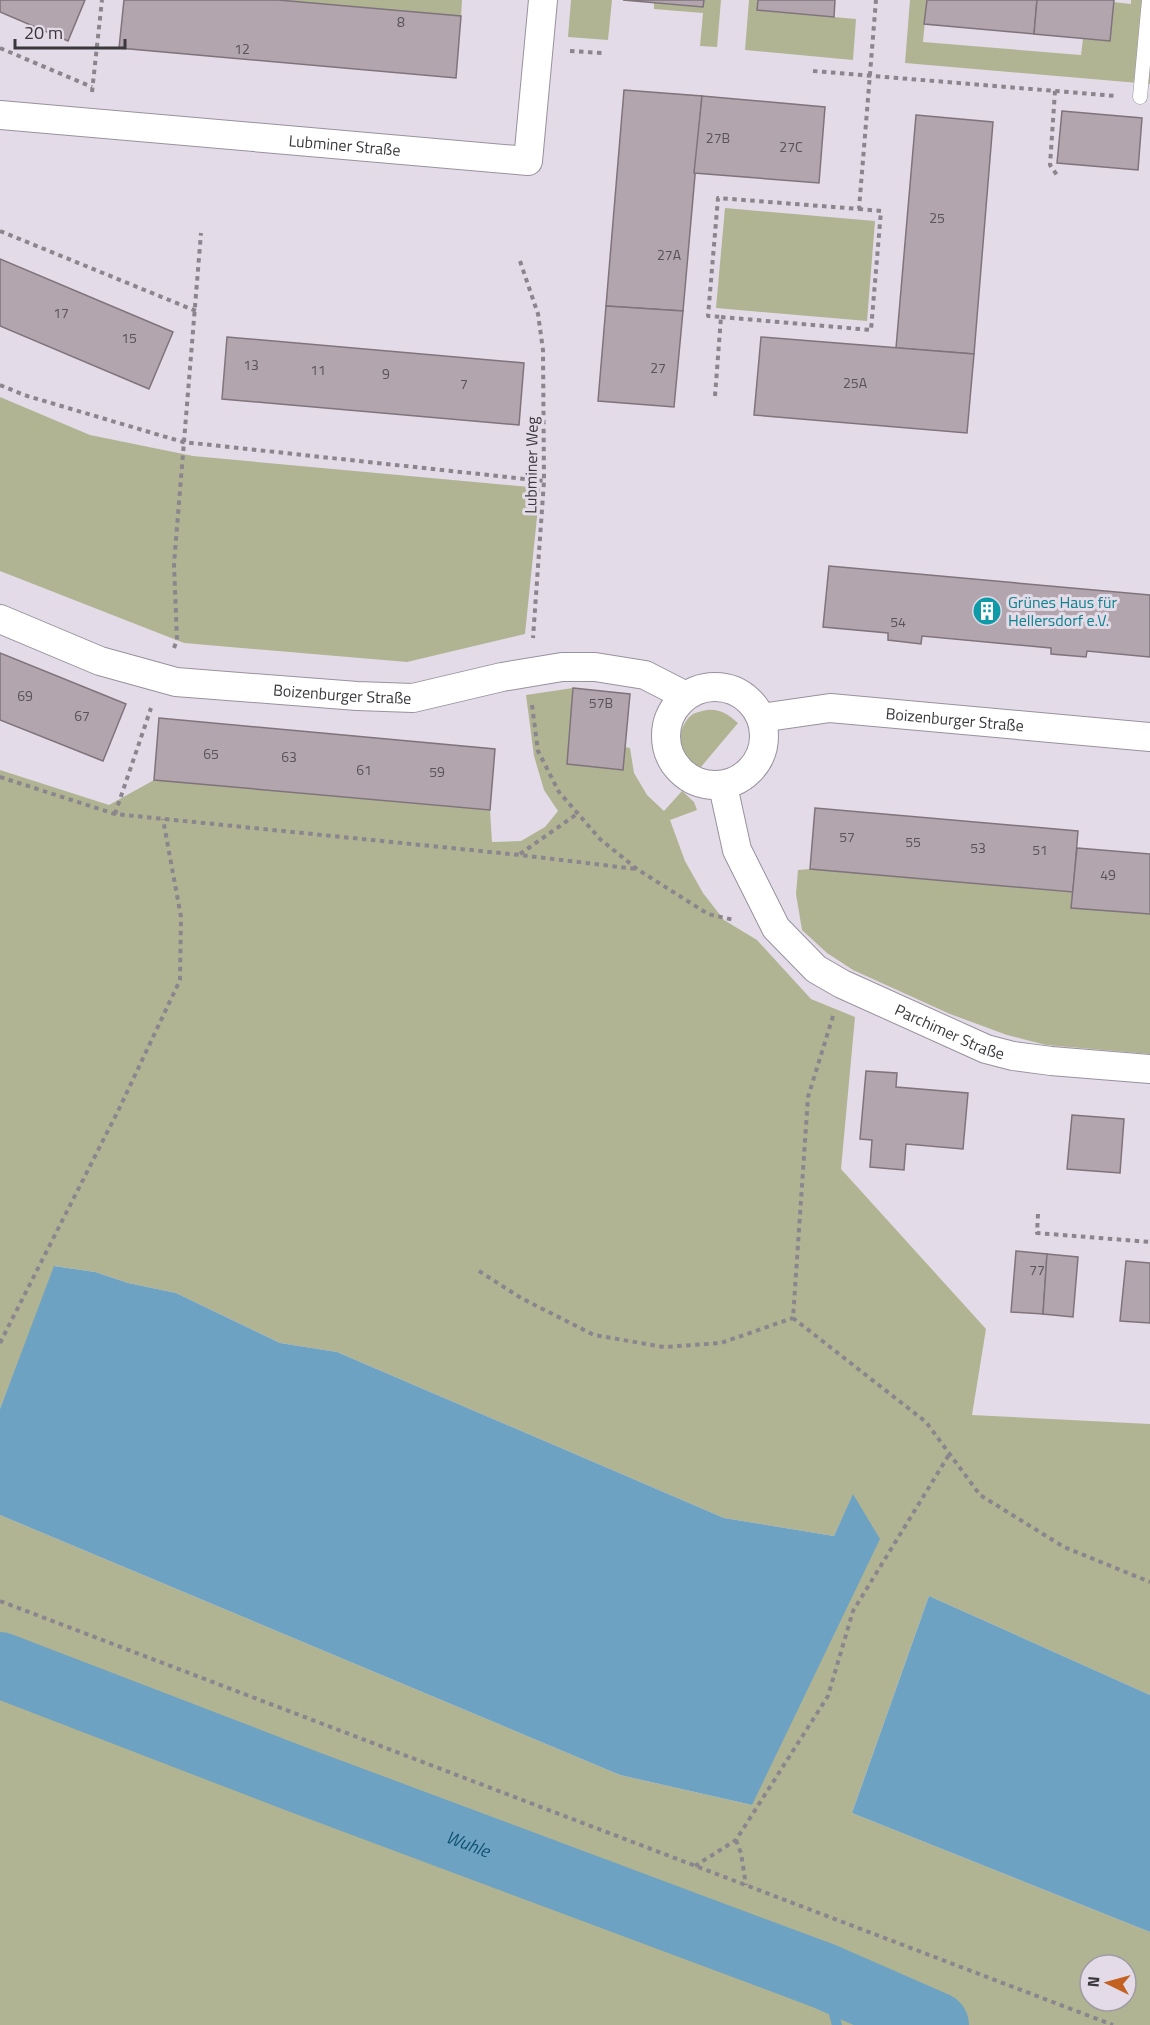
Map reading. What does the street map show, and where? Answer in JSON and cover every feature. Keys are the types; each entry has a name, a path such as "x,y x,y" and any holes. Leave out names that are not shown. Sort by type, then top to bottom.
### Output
{"street":[{"name":"Lubminer Straße","path":"0,115 528,161 543,0"},
{"name":"Boizenburger Straße","path":"0,620 100,661 176,682 413,698 501,677 562,667 595,667 645,675 686,696"},
{"path":"713,686 733,689 750,701 761,718 764,748 749,773 723,786 696,783 675,767 665,742 669,716 693,691 713,686"},
{"name":"Boizenburger Straße","path":"761,718 830,708 1150,737"},
{"path":"723,786 737,850 776,928"},
{"name":"Parchimer Straße","path":"776,928 816,969 842,984 995,1051 1051,1061 1150,1069"}],"lane":[{"path":"1140,98 1149,0"}],"path":[{"path":"88,123 102,0"},
{"path":"859,209 876,0"},
{"path":"0,48 92,87"},
{"path":"570,51 602,53"},
{"path":"813,71 1140,98"},
{"path":"1055,91 1050,165 1059,178"},
{"path":"718,198 859,209 881,211 871,330 708,316 718,198"},
{"path":"0,231 196,311"},
{"path":"115,814 177,639 174,564 201,234"},
{"name":"Lubminer Weg","path":"520,261 537,314 543,350 544,481 530,691 538,751 559,792 577,814 600,839 637,869 708,914 776,928"},
{"path":"715,396 721,317"},
{"path":"0,385 24,395 183,442 544,481"},
{"path":"0,777 115,814 637,869"},
{"path":"520,855 577,814"},
{"path":"0,1343 119,1109 180,980 182,917 163,819"},
{"path":"793,1318 808,1096 842,984"},
{"path":"1038,1214 1037,1233 1150,1242"},
{"path":"479,1271 521,1298 594,1335 664,1347 722,1343 793,1318"},
{"path":"793,1318 926,1422 980,1495 1064,1547 1150,1582"},
{"path":"695,1866 735,1840 828,1696 853,1611 950,1453"},
{"path":"0,1601 1113,2025"},
{"path":"735,1840 741,1854 746,1886"}],"green space":[{"path":"278,0 462,0 461,16"},
{"path":"571,0 612,0 608,40 568,37"},
{"path":"704,0 721,0 717,47 700,46 703,13 654,9 654,3 703,7"},
{"path":"749,0 758,0 757,10 856,19 853,60 745,50"},
{"path":"910,0 927,0 923,42 1081,55 1083,39 1110,41 1113,2 1131,4 1131,0 1150,0 1150,84 905,63"},
{"path":"725,208 875,221 867,321 716,308"},
{"path":"0,397 90,435 193,456 540,488 525,634 407,662 184,643 0,571"},
{"path":"573,688 567,764 623,770 625,747 630,748 634,773 647,795 664,811 682,791 694,802 697,810 670,820 685,861 703,893 724,920 757,940 811,999 855,1017 841,1169 986,1329 972,1415 1150,1424 1150,1695 929,1596 852,1813 1150,1932 1150,2025 0,2025 0,1515 620,1775 752,1805 853,1495 834,1536 724,1518 337,1352 280,1343 176,1293 128,1283 95,1272 55,1266 0,1409 0,770 109,805 154,780 490,810 492,842 521,841 545,827 558,811 544,790 534,756 526,695"},
{"path":"707,710 724,713 738,723 695,774 685,766 680,757 678,740 688,718 695,713"},
{"path":"810,869 1073,892 1072,908 1150,914 1150,1054 1046,1045 1007,1035 950,1014 853,970 827,953 802,930 796,894 798,870"}],"water":[{"path":"54,1266 95,1272 128,1283 176,1293 280,1343 337,1352 724,1518 834,1536 853,1494 880,1539 752,1805 620,1775 0,1515 0,1409"},
{"path":"929,1596 1150,1695 1150,1932 852,1813"}],"building":[{"path":"0,0 85,0 68,41 0,12"},
{"path":"124,0 278,0 461,16 456,78 119,48"},
{"path":"623,0 704,0 703,7"},
{"path":"758,0 835,0 834,17 757,10"},
{"path":"927,0 1037,0 1034,34 924,24"},
{"path":"1037,0 1114,0 1110,41 1034,34"},
{"path":"624,90 702,96 683,311 606,306"},
{"path":"702,96 825,107 819,183 694,173"},
{"path":"1062,111 1142,118 1138,170 1057,163"},
{"path":"916,115 993,122 974,354 896,348"},
{"path":"0,259 173,332 149,389 0,326"},
{"path":"606,306 683,311 674,407 598,401"},
{"path":"227,337 524,363 519,425 222,399"},
{"path":"761,337 974,354 967,433 754,415"},
{"name":"Grünes Haus für Hellersdorf e.V.","path":"829,566 1150,595 1150,657 1087,651 1086,657 1051,654 1051,648 922,636 921,644 888,640 888,633 823,627"},
{"path":"0,653 126,704 103,761 0,720"},
{"path":"573,688 630,694 623,770 567,764"},
{"path":"159,718 495,749 490,810 154,780"},
{"path":"815,808 1078,831 1073,892 810,869"},
{"path":"1077,848 1150,854 1150,914 1071,908"},
{"path":"866,1071 897,1073 896,1087 968,1093 963,1149 906,1144 904,1170 870,1167 872,1140 860,1139"},
{"path":"1072,1115 1124,1119 1120,1173 1067,1169"},
{"path":"1016,1251 1047,1254 1043,1314 1011,1312"},
{"path":"1047,1254 1078,1257 1073,1317 1043,1314"},
{"path":"1126,1261 1150,1263 1150,1323 1120,1321"}],"waterway":[{"name":"Wuhle","path":"0,1665 299,1780 824,1976 936,2025"},
{"path":"824,1976 837,2025"}],"place":[{"name":"Grünes Haus für Hellersdorf e.V.","path":"987,611"}]}
